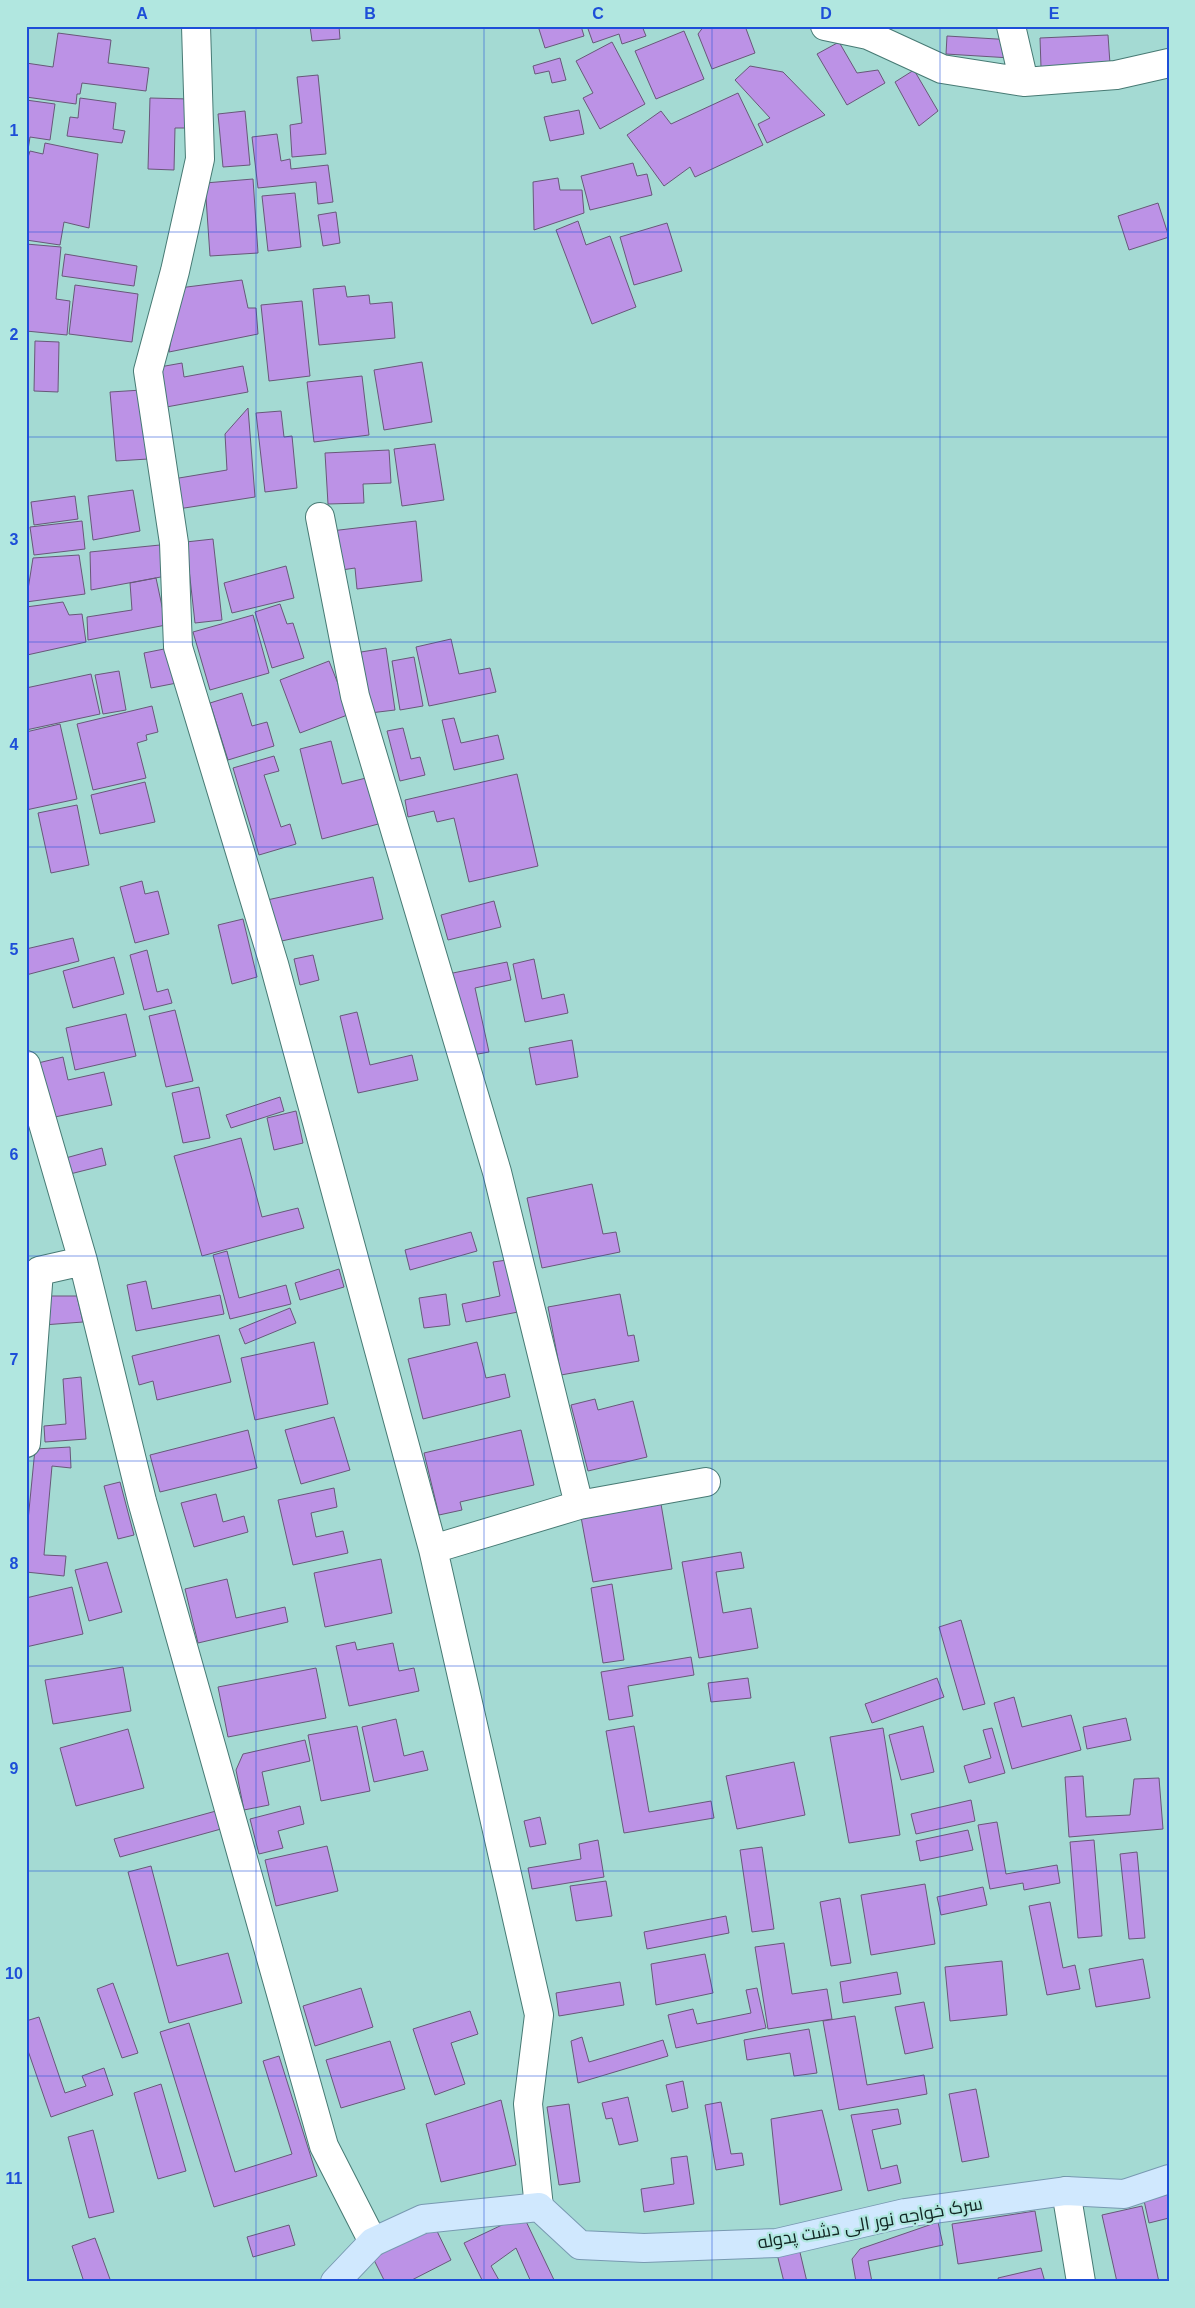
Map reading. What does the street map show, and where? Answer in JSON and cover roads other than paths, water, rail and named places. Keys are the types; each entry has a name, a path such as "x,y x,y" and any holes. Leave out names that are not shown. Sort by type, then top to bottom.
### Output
{"main road":[{"name":"سرک خواجه نور الی دشت پدوله","path":"538,2207 580,2244 644,2248 777,2243 905,2212 1066,2191 1124,2194 1169,2179"},
{"path":"335,2282 373,2242 423,2219 538,2207"}],"street":[{"path":"196,26 200,158 175,271 148,371 174,542 178,647 274,964 433,1549 539,2015 528,2104 538,2207"},
{"path":"825,26 868,35 942,69 1024,82 1116,75 1169,63"},
{"path":"1011,26 1024,82"},
{"path":"320,517 355,696 497,1172 579,1505"},
{"path":"26,1065 83,1261 142,1501 324,2146 373,2242"},
{"path":"26,1443 39,1271 83,1261"},
{"path":"433,1549 579,1505 706,1482"},
{"path":"1066,2191 1081,2282"}]}
